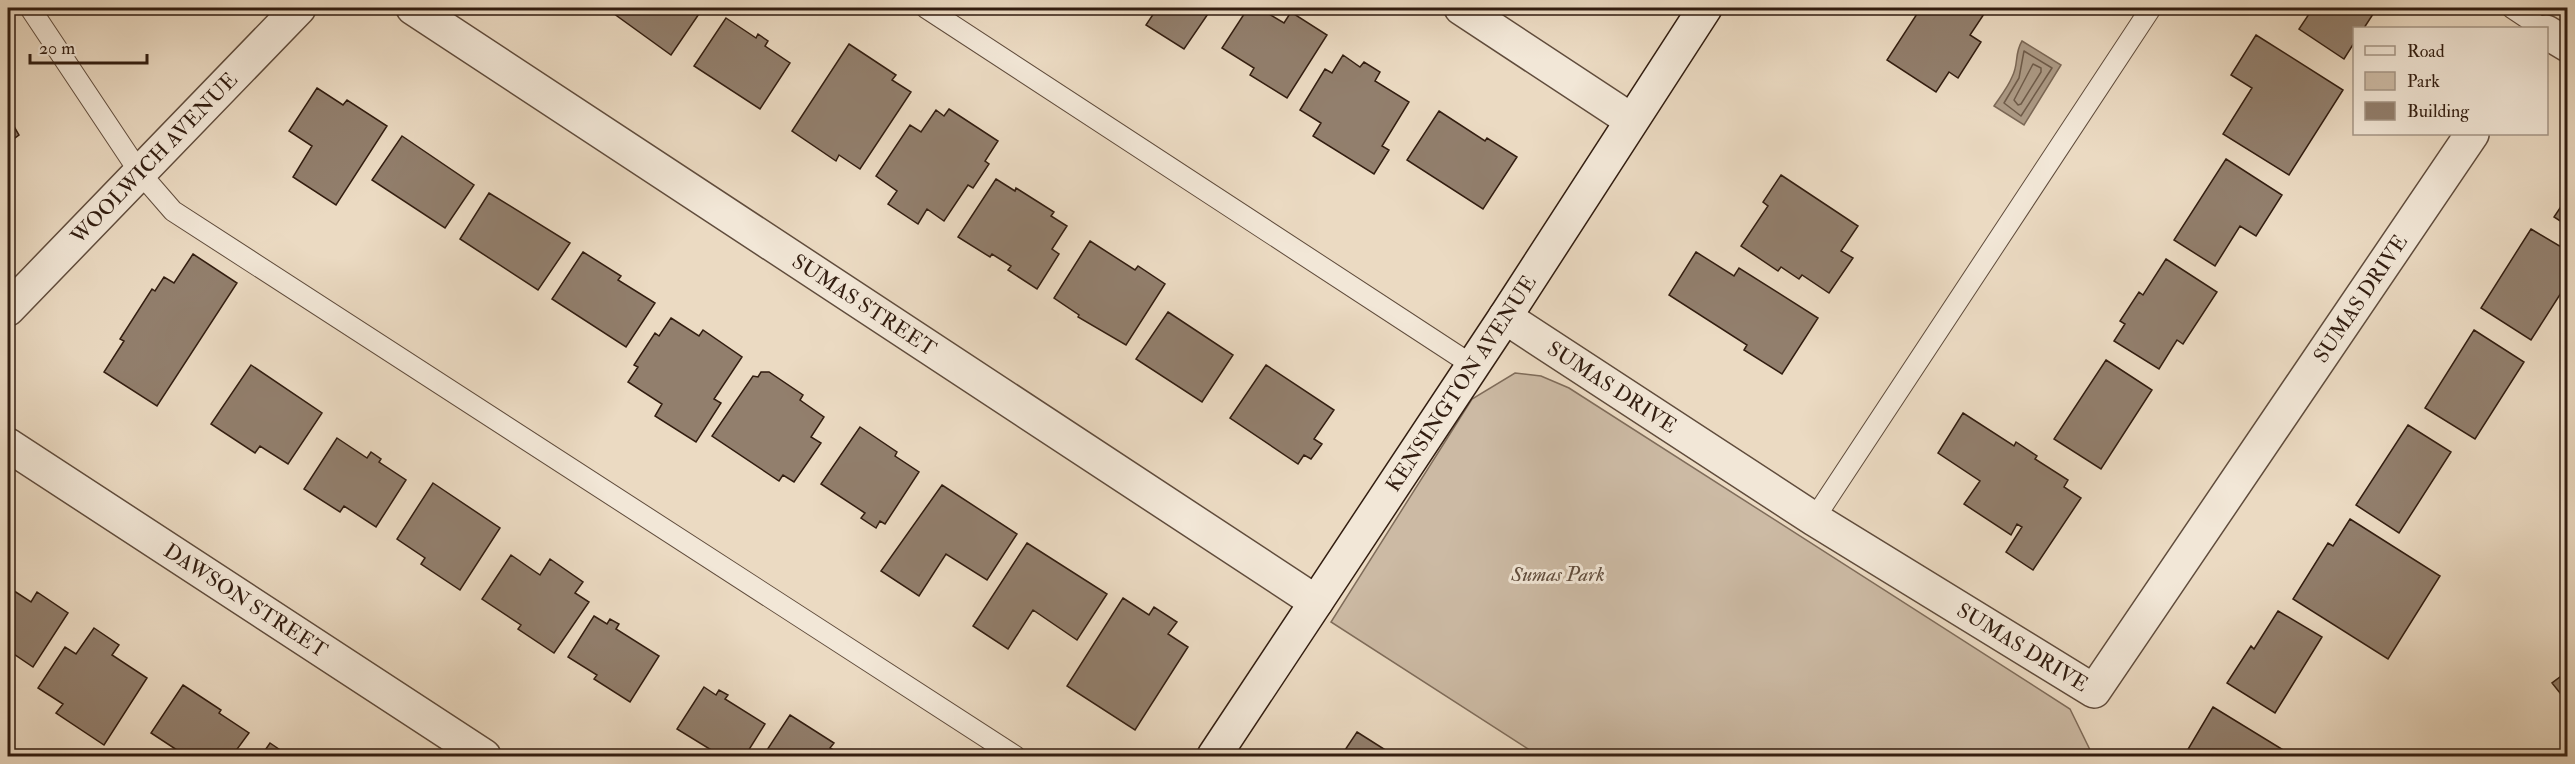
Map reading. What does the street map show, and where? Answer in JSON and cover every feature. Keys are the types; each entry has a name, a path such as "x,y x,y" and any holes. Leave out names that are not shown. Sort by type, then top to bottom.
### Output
{"street":[{"name":"WOOLWICH AVENUE","path":"8,309 299,8"},
{"name":"SUMAS STREET","path":"413,8 1316,602"},
{"path":"1461,8 1631,120"},
{"name":"KENSINGTON AVENUE","path":"1214,756 1505,317 1706,8"},
{"path":"2548,33 2568,45"},
{"name":"SUMAS DRIVE","path":"1505,317 1814,519 2094,691 2471,135"},
{"name":"DAWSON STREET","path":"8,445 484,756"}],"lane":[{"path":"30,8 140,173 173,210 1015,756"},
{"path":"926,8 1472,366"},
{"path":"1814,519 2151,8"},
{"path":"2512,8 2540,27"}],"green space":[{"name":"Sumas Park","path":"1515,373 1541,376 1569,388 2070,709 2093,756 1539,756 1331,622 1472,399"}],"water":[{"path":"2022,41 2061,65 2024,125 1994,106 2014,72"}],"building":[{"path":"606,8 703,8 671,55"},
{"path":"1146,8 1212,8 1184,49 1146,25 1154,13"},
{"path":"1248,8 1259,8 1284,23 1291,12 1327,35 1287,98 1250,75 1254,68 1222,48"},
{"path":"1908,8 1988,8 1970,35 1981,42 1958,78 1949,72 1936,92 1887,60 1917,14"},
{"path":"2313,8 2377,8 2365,27 2353,27 2353,45 2344,59 2299,29"},
{"path":"726,18 756,38 758,34 768,41 765,46 790,63 760,109 694,66"},
{"path":"2256,35 2343,90 2289,175 2223,134 2252,88 2231,75"},
{"path":"849,44 896,75 892,80 911,92 860,169 839,155 836,161 792,131"},
{"path":"1343,55 1360,67 1364,62 1380,72 1375,81 1409,102 1382,146 1389,150 1374,174 1313,136 1321,123 1300,110 1325,69 1332,73"},
{"path":"317,88 343,105 347,100 387,126 336,205 293,177 312,146 289,131"},
{"path":"949,109 998,141 985,161 989,164 973,188 968,185 944,221 927,209 918,224 888,204 897,191 876,176 910,125 921,132 936,110 944,116"},
{"path":"1439,111 1485,141 1487,138 1517,157 1483,209 1407,160"},
{"path":"8,116 19,135 8,143"},
{"path":"402,136 474,185 445,228 372,180"},
{"path":"2226,159 2282,195 2256,236 2240,226 2215,266 2174,240"},
{"path":"1781,175 1858,226 1841,251 1853,258 1829,293 1802,275 1799,279 1781,267 1778,271 1741,246 1768,206 1763,202"},
{"path":"996,179 1015,191 1016,188 1054,212 1051,216 1067,226 1052,249 1059,254 1037,289 1008,270 1011,266 992,254 990,257 958,237"},
{"path":"489,193 570,243 538,290 460,239"},
{"path":"2568,196 2568,226 2554,217"},
{"path":"2531,229 2568,251 2568,282 2531,340 2481,308"},
{"path":"1090,241 1135,270 1138,266 1165,284 1126,345 1078,317 1079,315 1054,298"},
{"path":"583,252 621,276 618,280 655,303 626,347 552,299"},
{"path":"1696,252 1734,276 1739,268 1818,318 1782,374 1744,350 1747,345 1669,295"},
{"path":"193,254 237,283 157,406 104,372 124,341 120,339 152,289 155,291 164,277 174,283"},
{"path":"2166,259 2217,292 2183,344 2177,340 2159,369 2114,341 2125,324 2120,321 2139,292 2143,295"},
{"path":"1168,312 1233,355 1202,402 1136,359"},
{"path":"671,318 699,336 703,330 742,357 714,399 721,403 696,442 655,416 662,404 628,382 638,367 634,365 655,333 659,336"},
{"path":"2474,330 2524,362 2475,439 2425,408"},
{"path":"2106,360 2152,390 2101,469 2054,439"},
{"path":"251,365 322,413 288,464 260,446 255,453 211,424"},
{"path":"1266,365 1334,410 1314,439 1322,444 1311,459 1304,455 1298,464 1230,418"},
{"path":"761,372 769,372 803,395 800,400 824,417 811,437 821,443 794,482 783,475 779,481 712,436 753,376 758,377"},
{"path":"1963,413 2014,446 2016,442 2037,456 2035,459 2068,480 2064,487 2081,498 2033,570 2006,552 2022,527 2017,524 2011,535 1964,504 1980,481 1938,453"},
{"path":"2408,425 2451,452 2399,533 2356,505"},
{"path":"860,427 897,452 895,456 919,472 885,524 880,521 876,528 861,518 865,513 821,484"},
{"path":"337,438 367,458 371,452 381,459 379,462 406,480 376,527 344,506 340,512 304,489"},
{"path":"433,483 500,528 460,590 421,564 425,558 397,539"},
{"path":"942,485 1017,534 987,580 946,554 919,596 881,571"},
{"path":"2350,519 2440,576 2388,659 2293,599 2328,543 2333,546"},
{"path":"1027,543 1107,594 1077,640 1033,610 1008,649 973,626"},
{"path":"511,555 540,575 550,559 583,582 575,593 589,602 554,653 518,629 521,625 482,599"},
{"path":"8,587 31,602 37,592 68,613 33,667 8,650"},
{"path":"1123,598 1149,615 1154,607 1177,622 1168,634 1188,647 1135,730 1067,686"},
{"path":"2278,611 2322,637 2275,713 2227,683 2251,646 2254,649"},
{"path":"594,616 607,624 610,619 619,624 616,629 659,656 630,702 594,679 597,675 568,657"},
{"path":"94,628 119,645 112,655 147,678 104,745 56,713 63,704 38,688 65,647 76,654"},
{"path":"2568,671 2568,703 2552,683"},
{"path":"183,685 221,710 219,713 249,733 232,756 186,756 151,733"},
{"path":"704,687 716,695 719,690 728,695 725,699 765,724 745,756 721,756 677,729"},
{"path":"2213,707 2285,751 2282,756 2184,756"},
{"path":"790,715 834,743 830,748 844,756 763,756"},
{"path":"1357,732 1395,756 1341,756"},
{"path":"270,743 289,756 261,756"}]}
